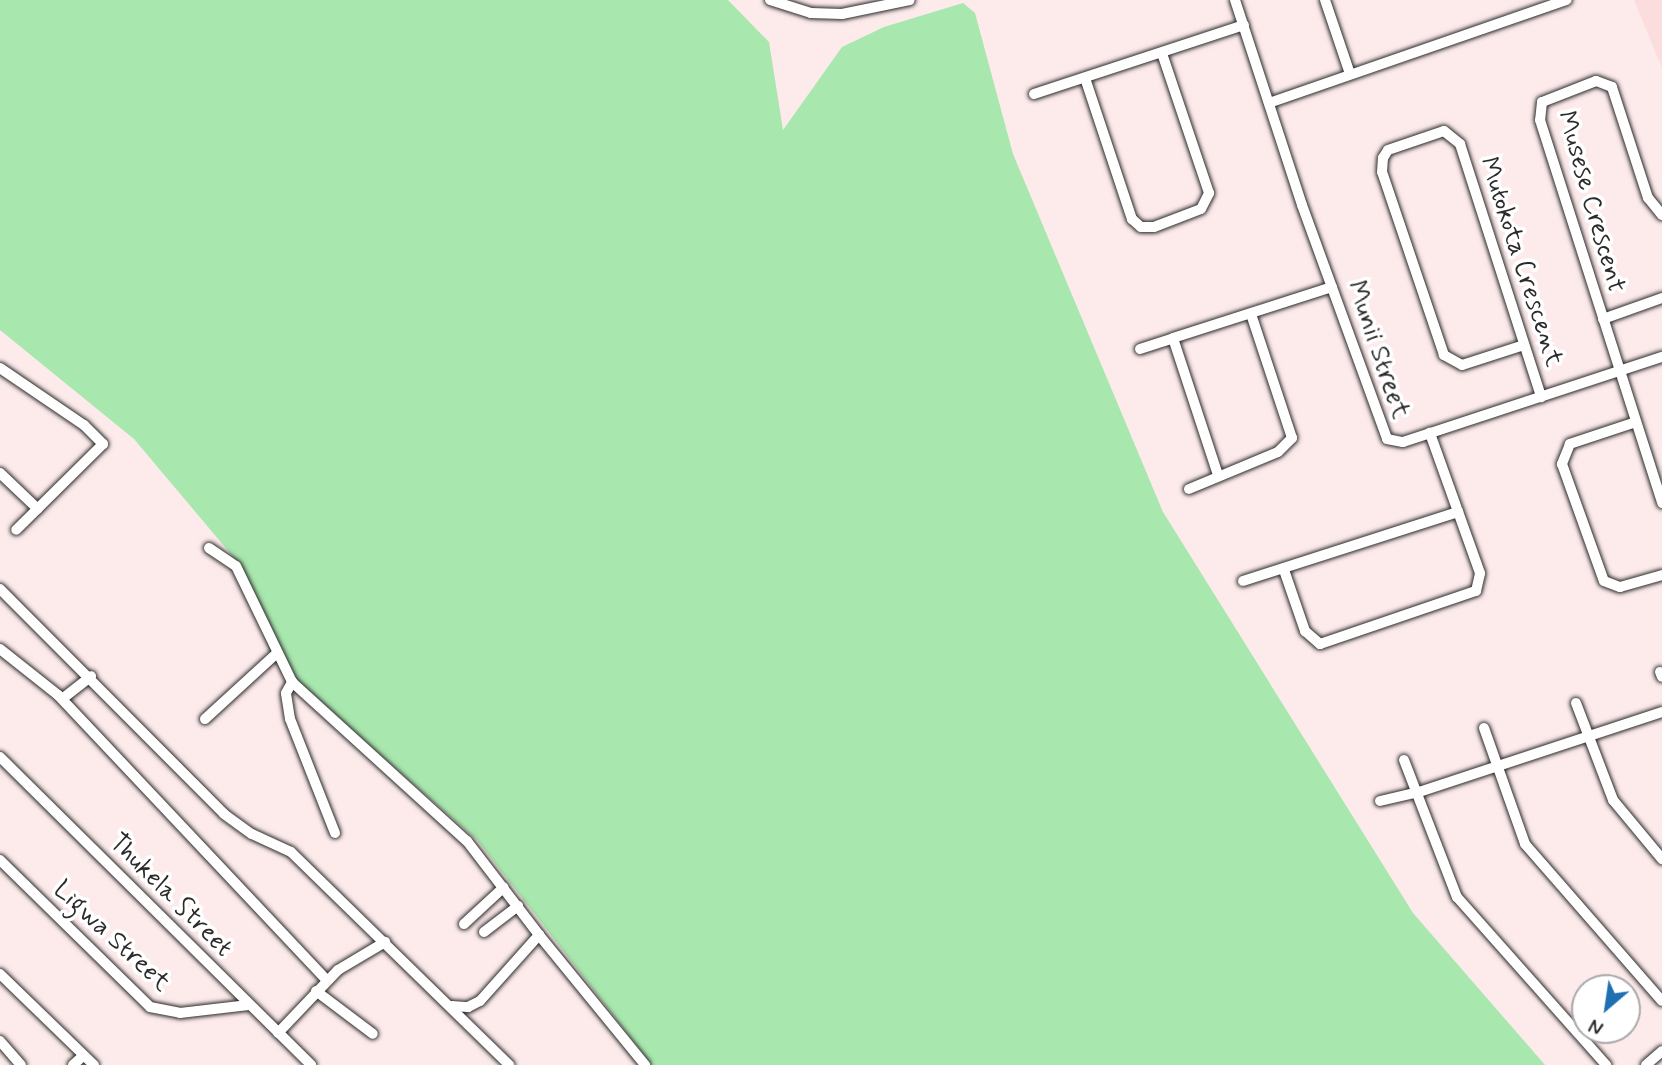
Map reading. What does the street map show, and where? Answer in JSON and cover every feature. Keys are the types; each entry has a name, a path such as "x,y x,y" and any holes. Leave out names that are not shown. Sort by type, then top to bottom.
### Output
{"street":[{"path":"773,1 811,13 842,15 910,0"},
{"name":"Munii Street","path":"1235,0 1381,433 1398,443 1662,357"},
{"path":"1325,0 1350,74"},
{"path":"1269,103 1567,0"},
{"path":"1034,94 1244,25"},
{"path":"1085,78 1132,219 1141,227 1154,227 1200,209 1209,193 1162,53"},
{"name":"Musese Crescent","path":"1662,215 1648,198 1612,87 1596,81 1542,102 1540,120 1662,503"},
{"name":"Mutokota Crescent","path":"1524,345 1462,365 1444,355 1382,163 1393,147 1440,132 1458,140 1541,397"},
{"path":"1140,349 1332,287"},
{"name":"Musese Crescent","path":"1603,319 1662,298"},
{"path":"1189,489 1278,452 1292,438 1251,314"},
{"path":"1173,338 1218,475"},
{"path":"0,368 69,413 103,442 16,530"},
{"path":"1636,422 1570,444 1562,464 1604,581 1615,587 1627,587 1662,575"},
{"path":"1284,570 1305,631 1316,643 1467,597 1479,587 1480,573 1430,433"},
{"path":"0,473 38,509"},
{"path":"1243,581 1458,512"},
{"path":"209,548 236,566 276,654 292,682 441,815 504,887 539,935 645,1065"},
{"path":"0,589 91,676 224,814 252,834 291,852 452,1006 509,1065"},
{"path":"0,649 62,699 327,980"},
{"path":"205,719 276,654"},
{"path":"62,699 91,676"},
{"path":"292,682 286,693 290,719 316,794 335,833"},
{"path":"1577,703 1613,800 1662,859"},
{"path":"1380,801 1416,793 1662,712"},
{"path":"1484,728 1525,844 1662,1001"},
{"name":"Thukela Street","path":"0,757 311,1065"},
{"path":"1404,760 1457,897 1606,1065"},
{"name":"Ligwa Street","path":"0,860 150,1007 180,1013 249,1005"},
{"path":"464,924 504,887"},
{"path":"484,932 518,906"},
{"path":"452,1006 468,1007 480,1000 539,935"},
{"path":"278,1033 327,980 351,960 385,942"},
{"path":"0,974 94,1065"},
{"path":"316,991 373,1034"},
{"path":"0,1041 21,1065"},
{"path":"1646,1065 1662,1051"},
{"path":"73,1065 83,1056"}],"shaded area":[{"path":"1634,0 1662,0 1662,68"}],"green space":[{"path":"0,0 728,0 769,42 783,130 842,47 884,27 963,3 975,13 1013,154 1163,512 1413,913 1545,1065 652,1065 477,840 273,660 235,559 134,439 0,330"}]}
